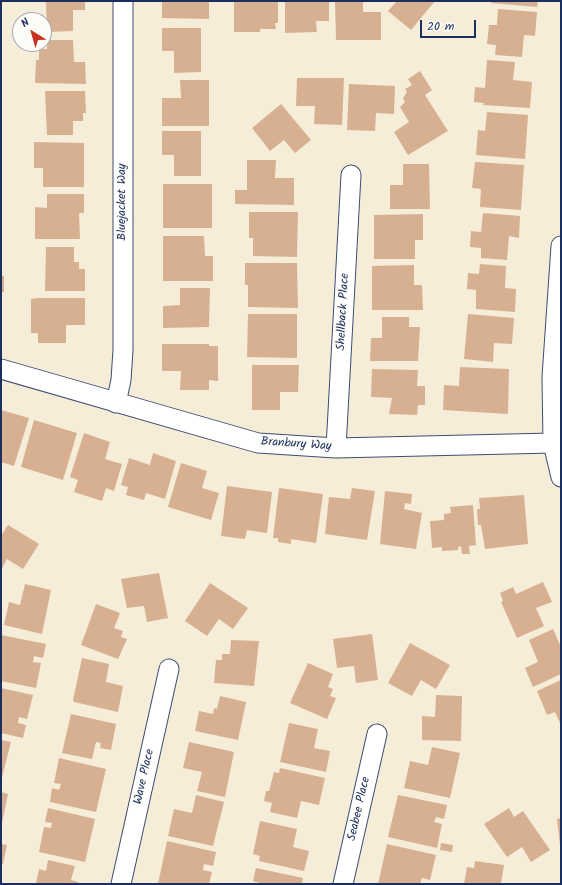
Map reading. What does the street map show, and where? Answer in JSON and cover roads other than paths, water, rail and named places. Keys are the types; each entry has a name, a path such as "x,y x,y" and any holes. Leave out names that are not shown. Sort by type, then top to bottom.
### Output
{"street":[{"name":"Bluejacket Way","path":"116,403 121,380 123,350 123,1"},
{"name":"Shellback Place","path":"336,448 351,175"},
{"path":"561,246 552,377 553,443 561,477"},
{"name":"Branbury Way","path":"1,369 258,443 336,448 553,443"},
{"name":"Wave Place","path":"121,884 169,669"},
{"name":"Seabee Place","path":"343,884 377,734"}]}
